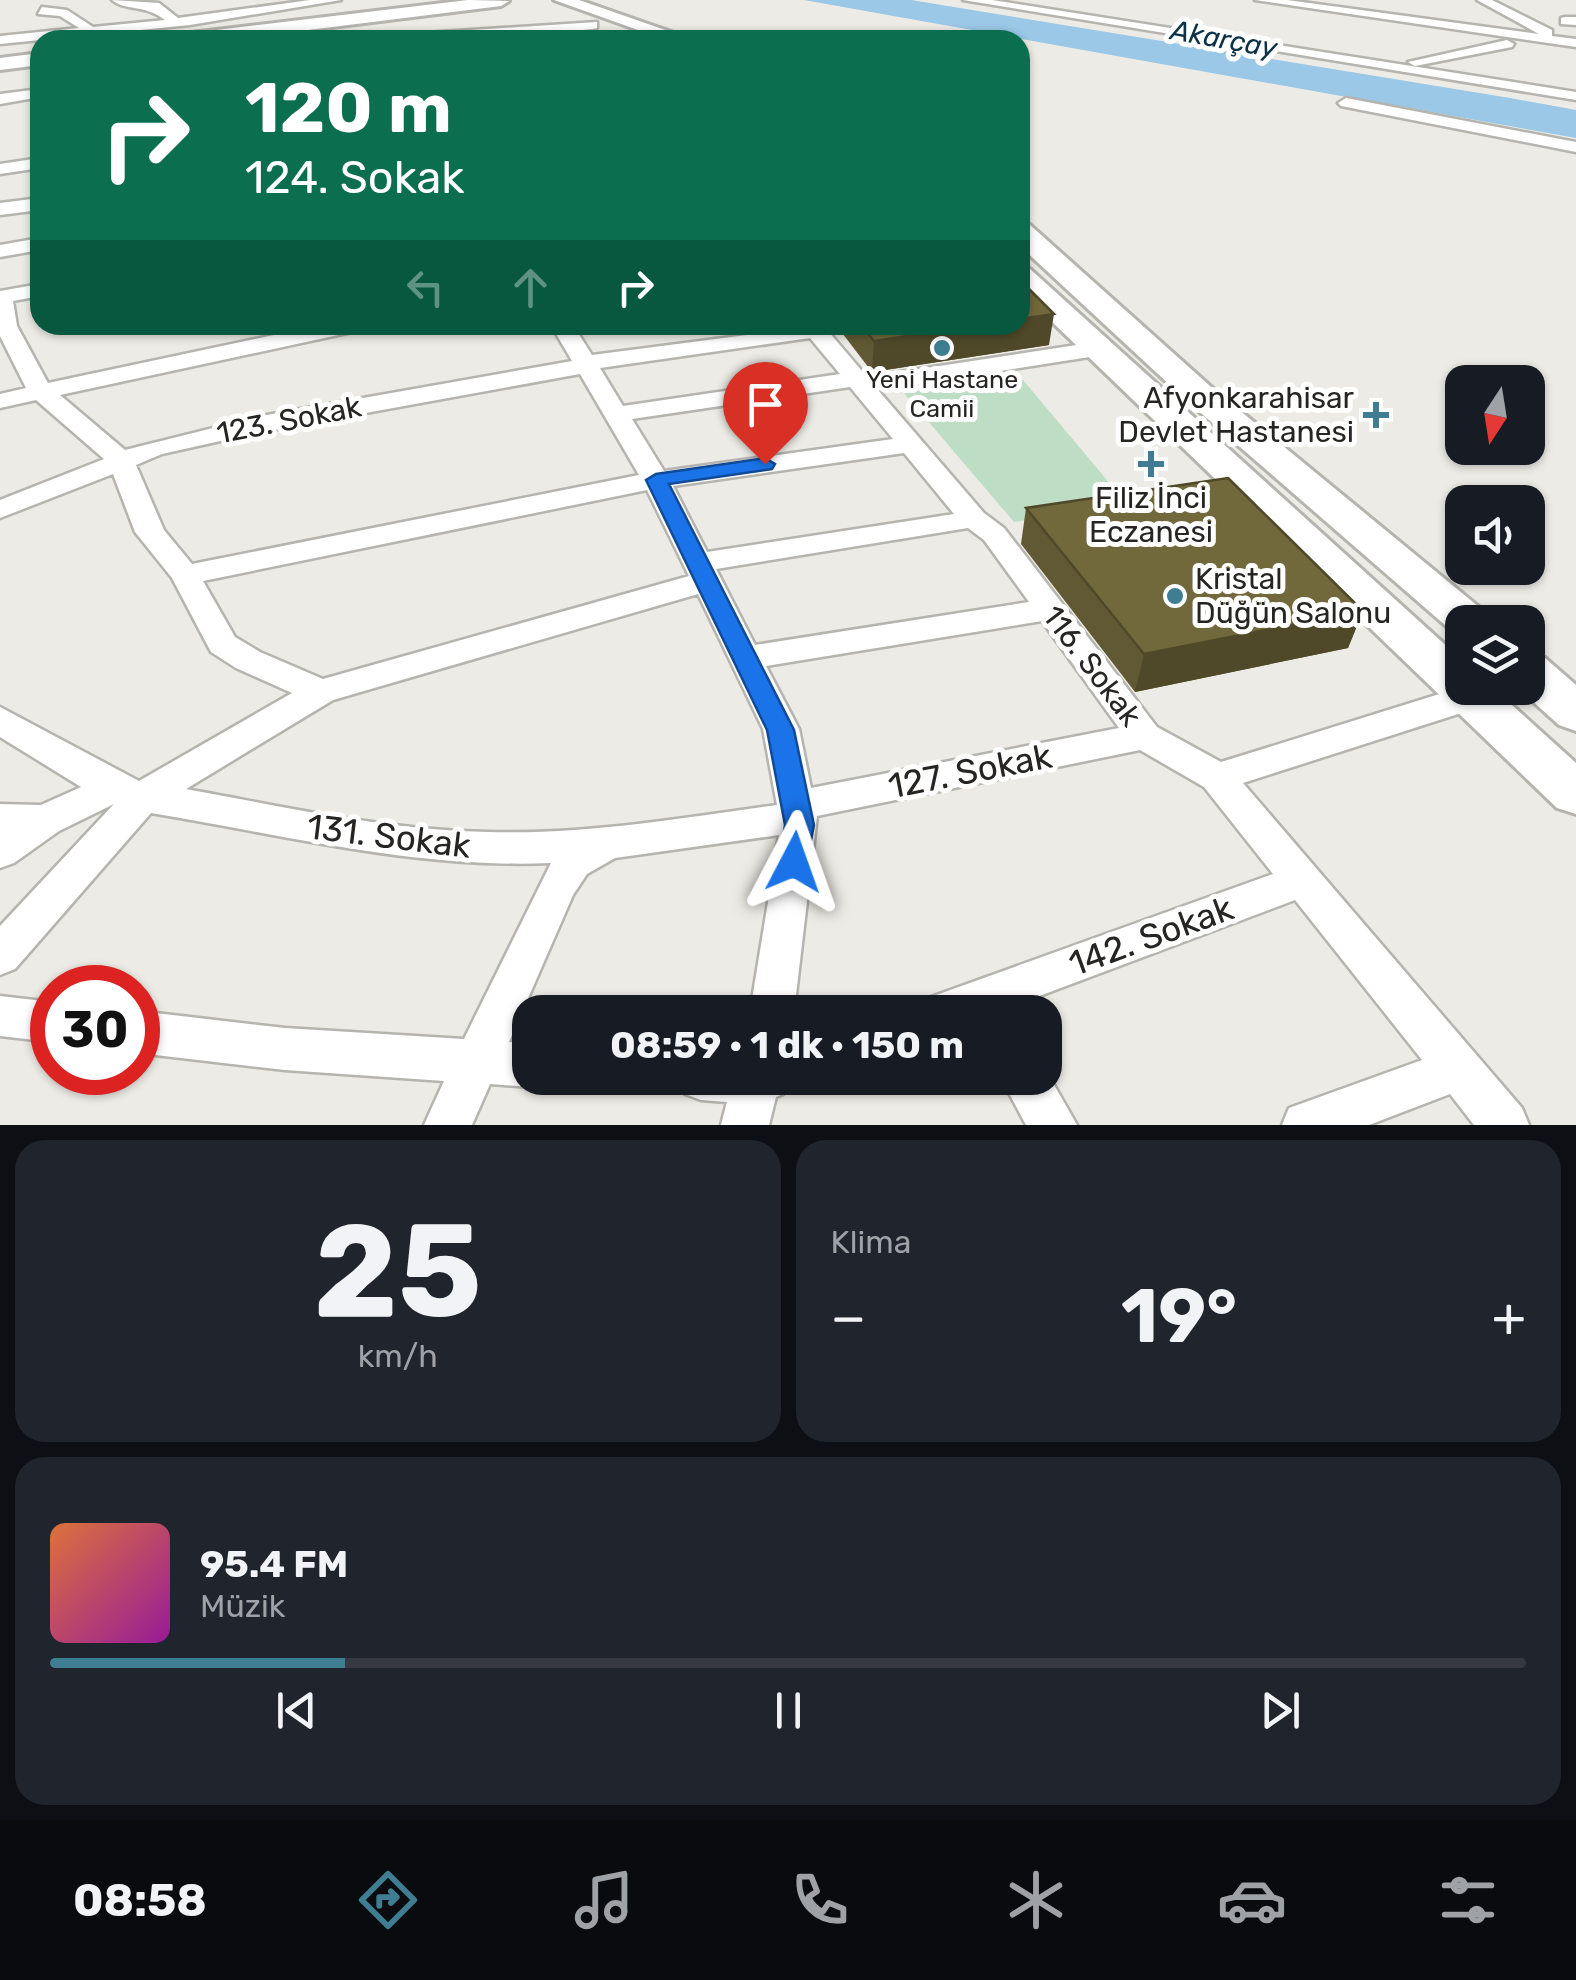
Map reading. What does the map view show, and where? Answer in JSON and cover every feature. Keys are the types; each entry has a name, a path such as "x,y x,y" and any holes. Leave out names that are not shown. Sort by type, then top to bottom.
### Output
{"main road":[{"path":"312,30 532,4 588,30"},
{"path":"262,30 532,4 642,30"},
{"path":"0,68 30,66"},
{"path":"1030,240 1198,393 1449,605"},
{"path":"1030,285 1236,498 1445,675"},
{"path":"1545,685 1576,712"},
{"path":"1480,705 1576,794"}],"street":[{"path":"116,0 156,6 174,22"},
{"path":"116,0 140,11 151,23"},
{"path":"216,0 262,30"},
{"path":"118,30 335,0"},
{"path":"968,0 1576,94"},
{"path":"1260,0 1570,42"},
{"path":"1356,0 1429,9 1477,29 1528,22"},
{"path":"1483,0 1570,42"},
{"path":"38,5 73,17 89,30"},
{"path":"38,5 60,30"},
{"path":"1550,14 1572,22"},
{"path":"366,23 374,30"},
{"path":"550,30 583,30"},
{"path":"0,40 30,38"},
{"path":"1392,67 1535,38"},
{"path":"0,98 30,94"},
{"path":"1346,103 1576,147"},
{"path":"0,169 30,164"},
{"path":"0,209 30,205"},
{"path":"0,250 30,246"},
{"path":"30,292 1,297 6,326 39,390 120,460 150,532 184,575 223,644 248,660 321,692"},
{"path":"0,401 304,335"},
{"path":"568,335 656,480 781,730 797,811 774,995"},
{"name":"123. Sokak","path":"0,510 154,448 262,424 765,335"},
{"name":"116. Sokak","path":"820,335 1052,610 1144,736 1217,777 1505,1125"},
{"path":"617,414 1096,349"},
{"path":"184,575 656,480 910,444"},
{"path":"0,852 45,820 128,792 321,692 702,572 984,527 1031,529"},
{"path":"746,658 1052,610"},
{"path":"1217,777 1446,705"},
{"name":"131. Sokak","path":"0,720 128,792 364,838 489,848 606,844 797,811"},
{"name":"127. Sokak","path":"797,811 1144,736"},
{"path":"0,956 128,792"},
{"path":"0,819 45,820"},
{"path":"456,1123 478,1061 557,886 572,863 606,844"},
{"name":"142. Sokak","path":"1004,995 1303,880"},
{"path":"0,1016 30,1019"},
{"path":"160,1035 285,1049 512,1064"},
{"path":"1306,1125 1459,1069"},
{"path":"1034,1095 1053,1125"}],"green space":[{"path":"1018,374 1127,504 1014,522 904,393"}],"water":[{"path":"804,0 911,0 1510,98 1576,110 1576,138 1030,40 1030,30 972,30"}],"building":[{"path":"1030,290 1054,314 1030,318"},
{"path":"869,335 914,335 874,341"},
{"name":"Kristal Düğün Salonu","path":"1228,478 1363,611 1144,654 1026,508"}],"place":[{"name":"Yeni Hastane Camii","path":"942,348"},
{"name":"Afyonkarahisar Devlet Hastanesi","path":"1376,415"},
{"name":"Filiz İnci Eczanesi","path":"1151,464"},
{"name":"Kristal Düğün Salonu","path":"1175,596"}],"route":[{"path":"765,464 656,480 781,730 800,825 794,862"}],"water label":[{"name":"Akarçay","path":"1224,39"}]}
